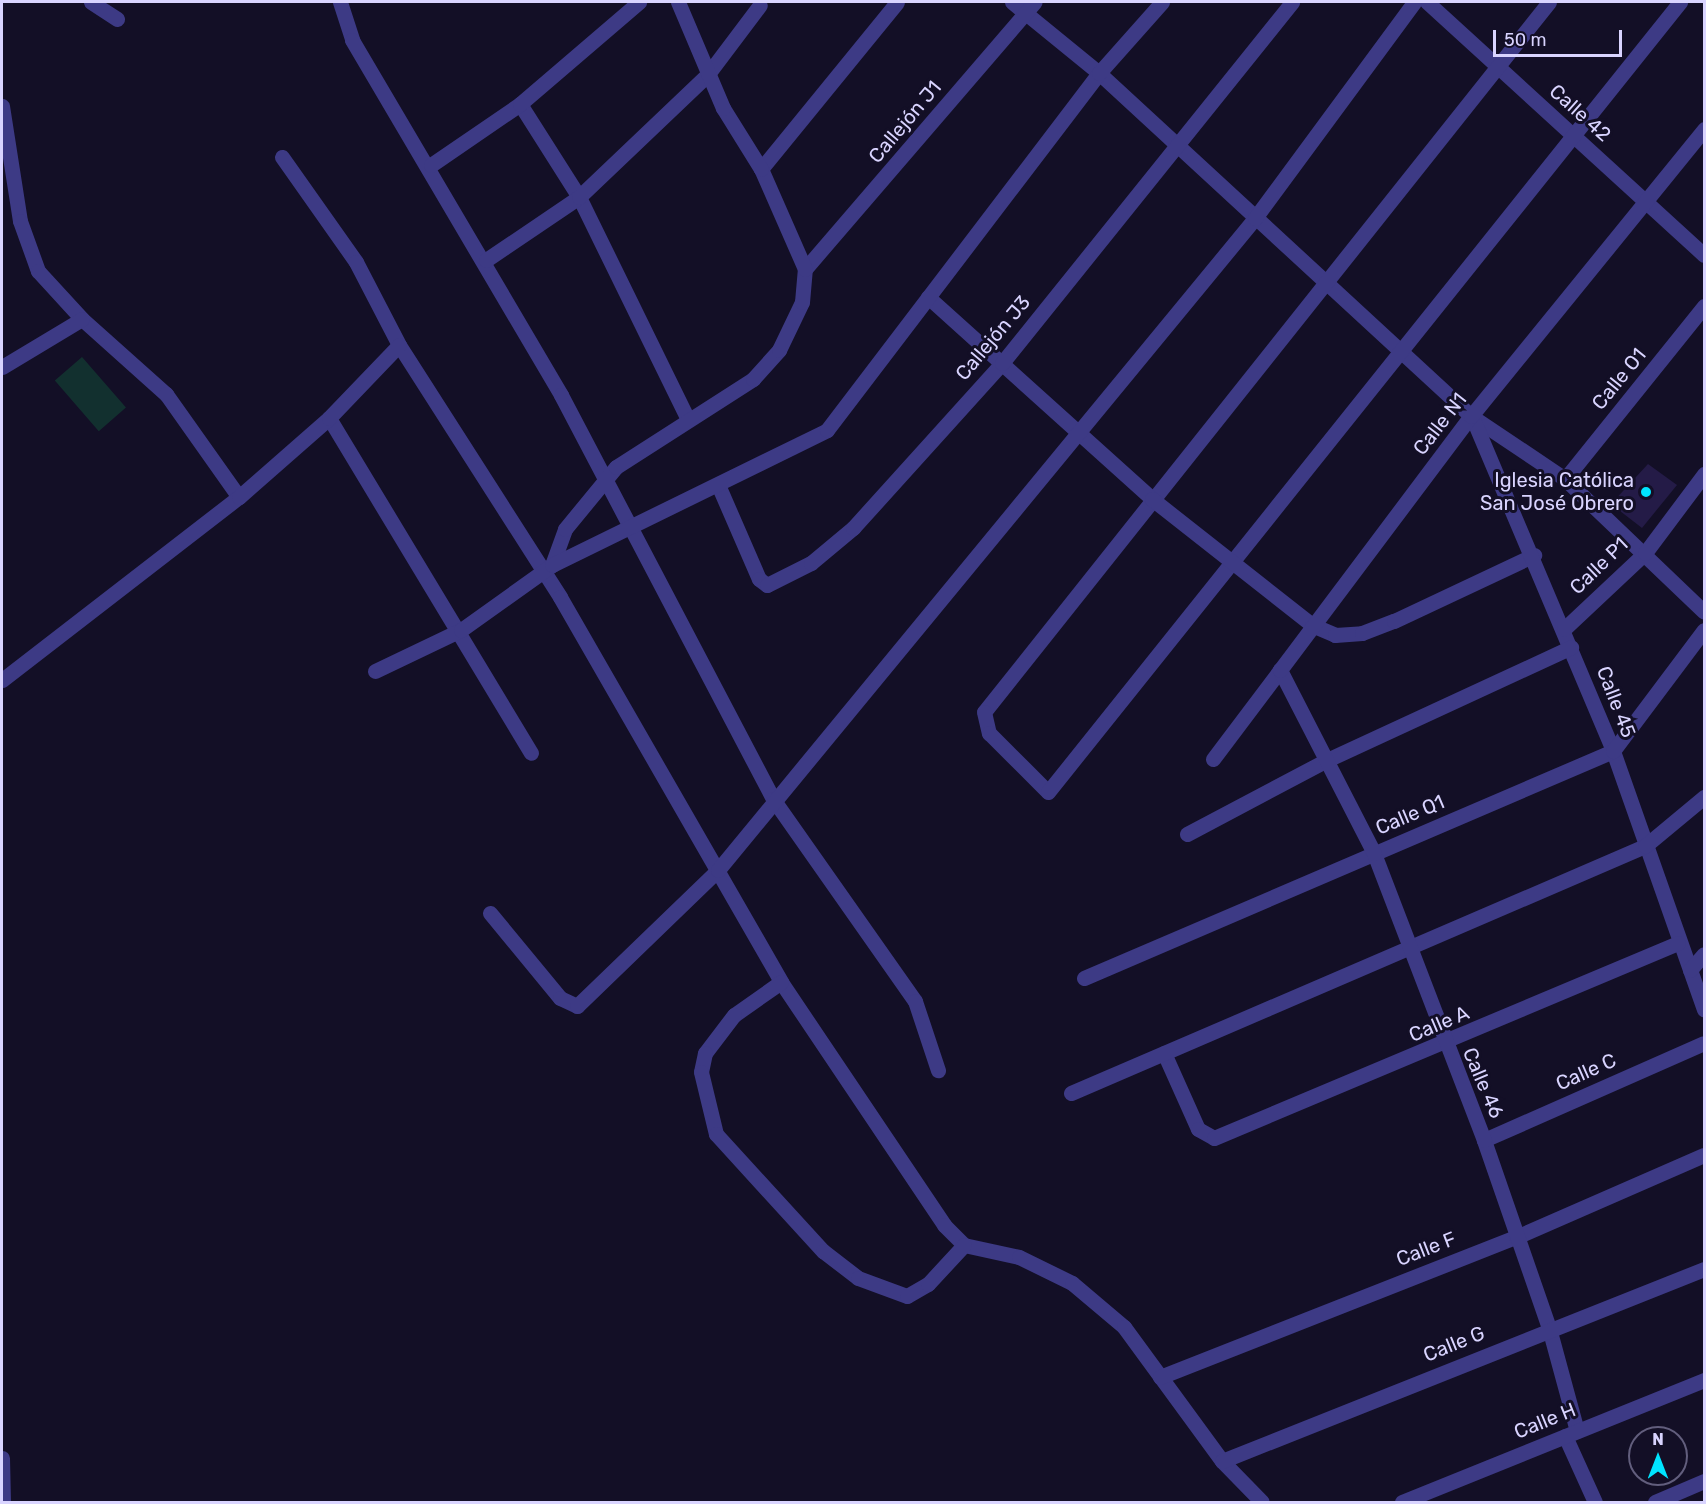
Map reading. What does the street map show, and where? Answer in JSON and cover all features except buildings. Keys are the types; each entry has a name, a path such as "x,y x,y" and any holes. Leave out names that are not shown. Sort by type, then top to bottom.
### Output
{"street":[{"path":"91,2 117,19"},
{"path":"340,2 352,40 431,165 486,260 603,481 633,529 773,799 915,1001 938,1070"},
{"path":"431,165 520,105 639,2"},
{"path":"547,569 565,529 603,481 687,417 753,379 778,350 802,302 805,269 761,169 708,74 678,2"},
{"path":"761,169 897,2"},
{"path":"1012,2 1030,7 1175,148 1405,351 1471,416 1565,479 1704,612"},
{"path":"375,670 461,630 547,569 719,487 827,430 1100,73 1162,2"},
{"name":"Callejón J3","path":"719,487 759,579 767,585 778,582 854,528 1002,363 1292,2"},
{"path":"490,913 560,998 577,1006 718,870 773,799 1076,430 1256,218 1414,2"},
{"name":"Calle 42","path":"1427,2 1704,255"},
{"path":"1549,2 1496,64 1323,281 984,712 989,733 1048,792 1405,351 1572,134 1680,2"},
{"path":"486,260 579,197 708,74 760,3"},
{"name":"Callejón J1","path":"805,269 1030,7"},
{"path":"520,105 579,197 624,298 687,417"},
{"path":"2,106 20,221 38,271 82,319 166,393 239,497"},
{"name":"Calle N1","path":"1213,759 1471,416 1704,129"},
{"path":"282,157 356,262 399,345 547,569 780,982 864,1110 964,1245 1019,1257 1072,1283 1124,1328 1222,1461 1262,1503"},
{"path":"928,297 1152,499 1312,625 1335,635 1362,633 1534,555"},
{"name":"Calle O1","path":"1565,479 1704,306"},
{"path":"2,368 82,319"},
{"path":"2,680 239,497 329,418 399,345"},
{"name":"Calle 45","path":"1471,416 1534,555 1613,751 1678,943 1704,1009"},
{"path":"329,418 461,630 531,753"},
{"name":"Calle P1","path":"1564,628 1644,553 1704,474"},
{"name":"Calle Q1","path":"1084,978 1613,751 1704,630"},
{"path":"1187,834 1327,760 1571,646"},
{"path":"1280,670 1327,760"},
{"name":"Calle 46","path":"1327,760 1374,853 1444,1046 1484,1140 1515,1237 1549,1328 1571,1434 1595,1503"},
{"path":"1071,1093 1644,846 1704,797"},
{"name":"Calle A","path":"1164,1053 1198,1129 1214,1138 1444,1046 1678,943"},
{"path":"1690,970 1704,954"},
{"path":"780,982 734,1015 705,1053 701,1072 716,1134 823,1251 868,1283 907,1296 928,1284 964,1245"},
{"name":"Calle C","path":"1484,1140 1704,1042"},
{"name":"Calle F","path":"1160,1377 1515,1237 1704,1155"},
{"name":"Calle G","path":"1222,1461 1549,1328 1704,1269"},
{"name":"Calle H","path":"1402,1503 1704,1380"},
{"path":"2,1458 3,1503"},
{"path":"1655,1503 1704,1481"}],"green space":[{"path":"82,357 126,408 99,431 55,381"}],"place":[{"name":"Iglesia Católica San José Obrero","path":"1646,492"}]}
